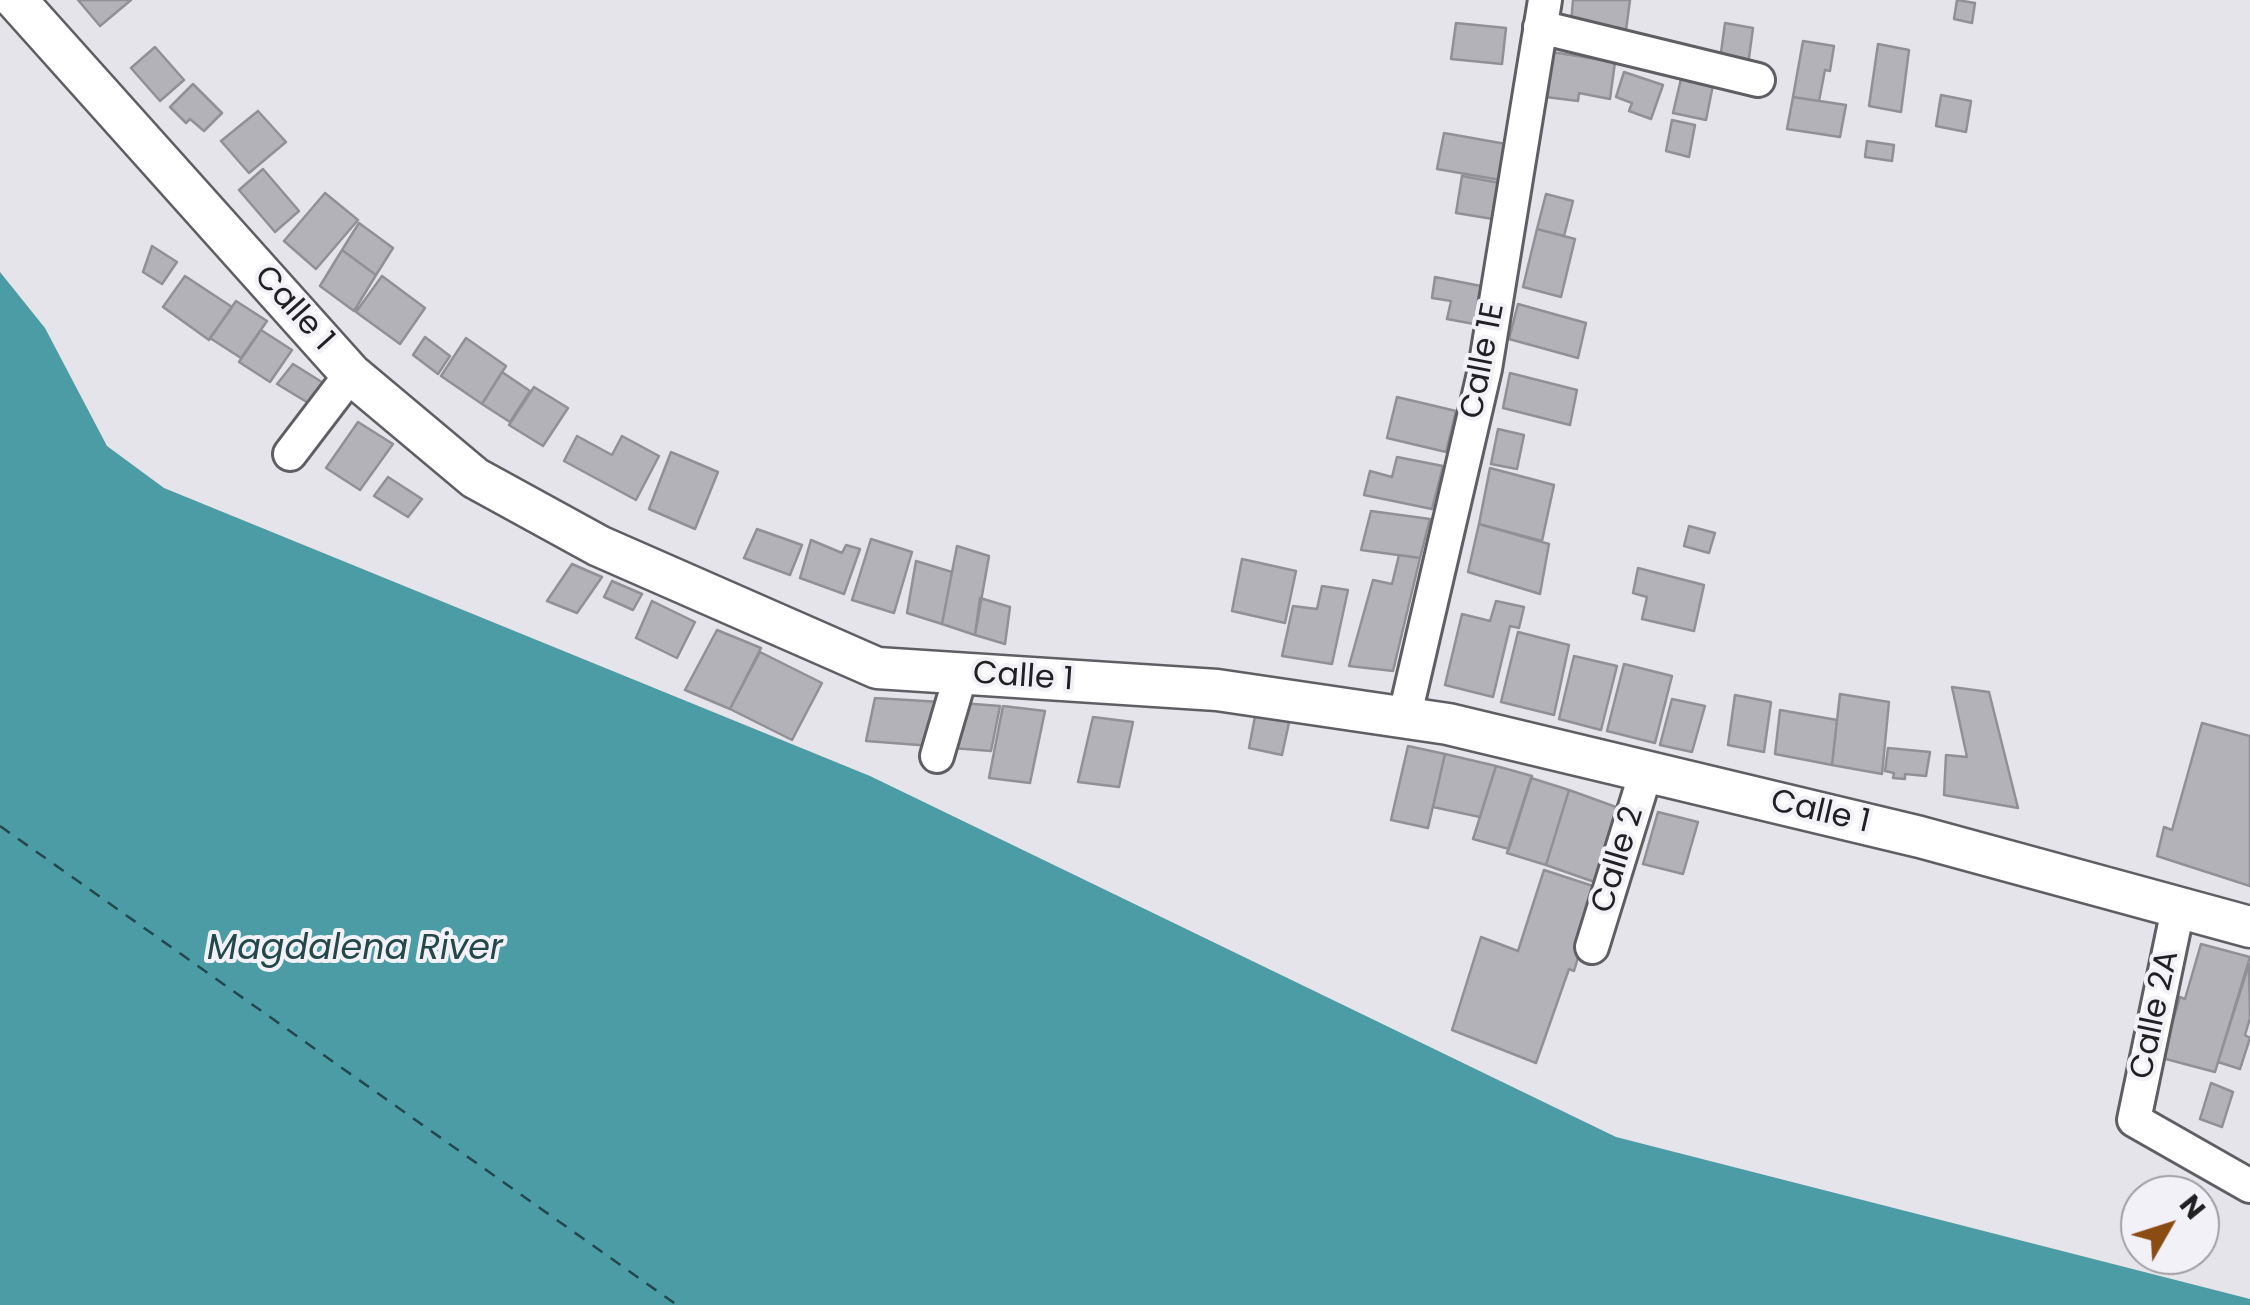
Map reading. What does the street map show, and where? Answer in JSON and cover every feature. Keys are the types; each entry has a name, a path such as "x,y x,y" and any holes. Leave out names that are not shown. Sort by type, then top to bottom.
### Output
{"street":[{"name":"Calle 1","path":"16,0 351,374 475,478 599,546 877,668 1216,690 1448,724 1920,837 2250,928"},
{"path":"1543,14 1758,80"},
{"name":"Calle 1E","path":"1404,719 1484,369 1543,14"},
{"path":"290,454 351,374"},
{"path":"937,756 961,674"},
{"name":"Calle 2","path":"1592,948 1646,772"},
{"name":"Calle 2A","path":"2178,910 2134,1120 2250,1186"}],"water":[{"name":"Magdalena River","path":"0,272 45,328 107,446 164,488 870,776 1616,1137 2120,1266 2120,1275 2156,1275 2250,1299 2250,1305 0,1305"}],"building":[{"path":"78,0 131,0 100,26"},
{"path":"1573,0 1630,0 1626,30 1571,23"},
{"path":"1957,0 1975,3 1972,23 1954,19"},
{"path":"1456,23 1506,28 1502,64 1451,59"},
{"path":"1725,23 1753,28 1748,65 1720,60"},
{"path":"1803,41 1834,46 1819,101 1793,97"},
{"path":"1878,44 1909,50 1901,112 1869,106"},
{"path":"155,47 184,80 160,101 131,68"},
{"path":"1552,52 1615,62 1610,99 1579,93 1578,101 1546,97"},
{"path":"1624,72 1663,85 1651,119 1629,111 1632,103 1616,97"},
{"path":"1681,79 1713,85 1706,120 1673,113"},
{"path":"193,84 222,113 204,131 190,119 186,123 170,107"},
{"path":"1941,95 1971,101 1966,132 1936,126"},
{"path":"1793,97 1846,105 1840,137 1787,129"},
{"path":"258,111 286,142 249,173 221,141"},
{"path":"1672,120 1695,125 1689,157 1666,151"},
{"path":"1444,133 1506,144 1500,180 1437,169"},
{"path":"1867,141 1894,145 1892,161 1865,157"},
{"path":"263,169 299,211 275,232 239,190"},
{"path":"1462,176 1500,183 1493,219 1456,213"},
{"path":"325,193 358,220 316,269 284,241"},
{"path":"1546,194 1573,201 1564,236 1537,229"},
{"path":"359,223 393,248 376,275 342,250"},
{"path":"1537,229 1575,239 1561,297 1523,287"},
{"path":"152,246 177,262 162,284 143,272"},
{"path":"342,250 376,275 354,311 320,286"},
{"path":"185,276 232,307 209,340 163,307"},
{"path":"382,276 425,308 400,344 356,312"},
{"path":"1435,277 1481,286 1474,324 1447,319 1451,301 1432,298"},
{"path":"236,301 267,321 241,358 210,338"},
{"path":"1518,304 1586,323 1578,358 1509,339"},
{"path":"261,330 292,350 270,382 239,362"},
{"path":"425,337 450,356 438,374 413,355"},
{"path":"466,338 506,366 482,404 441,376"},
{"path":"293,364 325,384 310,404 277,384"},
{"path":"502,372 530,391 510,422 482,404"},
{"path":"1510,373 1577,390 1570,425 1503,408"},
{"path":"534,387 568,408 543,446 509,425"},
{"path":"1397,397 1456,411 1446,452 1387,438"},
{"path":"358,422 393,444 360,490 326,468"},
{"path":"1498,429 1524,435 1517,469 1491,464"},
{"path":"577,436 612,455 622,436 659,456 636,500 564,461"},
{"path":"671,452 718,472 695,529 649,509"},
{"path":"1397,457 1443,466 1432,509 1364,495 1370,471 1392,477"},
{"path":"1490,468 1554,485 1542,541 1479,524"},
{"path":"388,477 422,499 408,517 374,496"},
{"path":"1371,511 1430,519 1420,558 1361,550"},
{"path":"1479,524 1549,544 1540,594 1468,572"},
{"path":"1689,526 1715,533 1709,553 1684,546"},
{"path":"757,529 802,545 790,575 744,558"},
{"path":"871,539 912,552 894,613 852,600"},
{"path":"811,540 842,553 846,545 860,549 844,594 800,578"},
{"path":"957,546 989,556 975,635 942,624"},
{"path":"1399,555 1420,558 1393,671 1349,666 1373,580 1392,584"},
{"path":"1242,559 1296,571 1285,623 1232,611"},
{"path":"916,561 952,572 942,624 907,613"},
{"path":"572,564 602,577 577,613 547,601"},
{"path":"1638,568 1704,585 1694,631 1642,619 1647,597 1633,593"},
{"path":"612,581 642,594 633,610 604,597"},
{"path":"1322,586 1348,590 1332,664 1282,656 1293,606 1317,609"},
{"path":"980,598 1010,607 1005,644 975,635"},
{"path":"652,601 695,622 677,658 636,638"},
{"path":"1496,601 1524,607 1519,628 1510,626 1493,697 1445,685 1462,614 1490,621"},
{"path":"717,630 761,648 730,709 685,690"},
{"path":"1518,632 1569,645 1554,715 1501,702"},
{"path":"760,652 822,683 792,740 730,709"},
{"path":"1574,656 1617,666 1601,730 1559,719"},
{"path":"1624,664 1672,676 1655,743 1607,731"},
{"path":"1952,687 1989,692 2018,808 1944,795 1946,755 1967,757"},
{"path":"1840,694 1889,702 1882,774 1832,765"},
{"path":"1735,695 1771,702 1764,752 1728,745"},
{"path":"875,698 941,702 932,746 866,741"},
{"path":"1672,699 1705,706 1692,752 1660,745"},
{"path":"961,703 1000,706 991,751 952,748"},
{"path":"1003,706 1045,711 1030,783 989,778"},
{"path":"1780,710 1837,720 1832,765 1775,754"},
{"path":"1256,711 1290,718 1282,755 1249,748"},
{"path":"1093,717 1133,722 1119,787 1078,782"},
{"path":"2202,723 2250,736 2250,886 2157,856 2164,827 2172,830"},
{"path":"1408,746 1445,754 1428,828 1391,820"},
{"path":"1888,748 1930,752 1926,776 1905,774 1905,779 1893,778 1894,773 1885,771"},
{"path":"1445,754 1496,766 1480,817 1433,807"},
{"path":"1496,766 1532,776 1509,849 1473,839"},
{"path":"1531,778 1569,790 1546,865 1507,853"},
{"path":"1569,790 1616,807 1614,814 1621,816 1600,884 1546,865"},
{"path":"1658,812 1698,822 1683,874 1643,864"},
{"path":"1544,870 1599,888 1574,971 1569,969 1536,1063 1452,1030 1481,937 1518,951"},
{"path":"2201,944 2250,957 2215,1072 2162,1058"},
{"path":"2249,964 2250,1018 2245,1035 2250,1038 2240,1069 2218,1062"},
{"path":"2211,1083 2233,1092 2222,1127 2200,1119"}],"ferry route":[{"path":"0,826 677,1305"}]}
